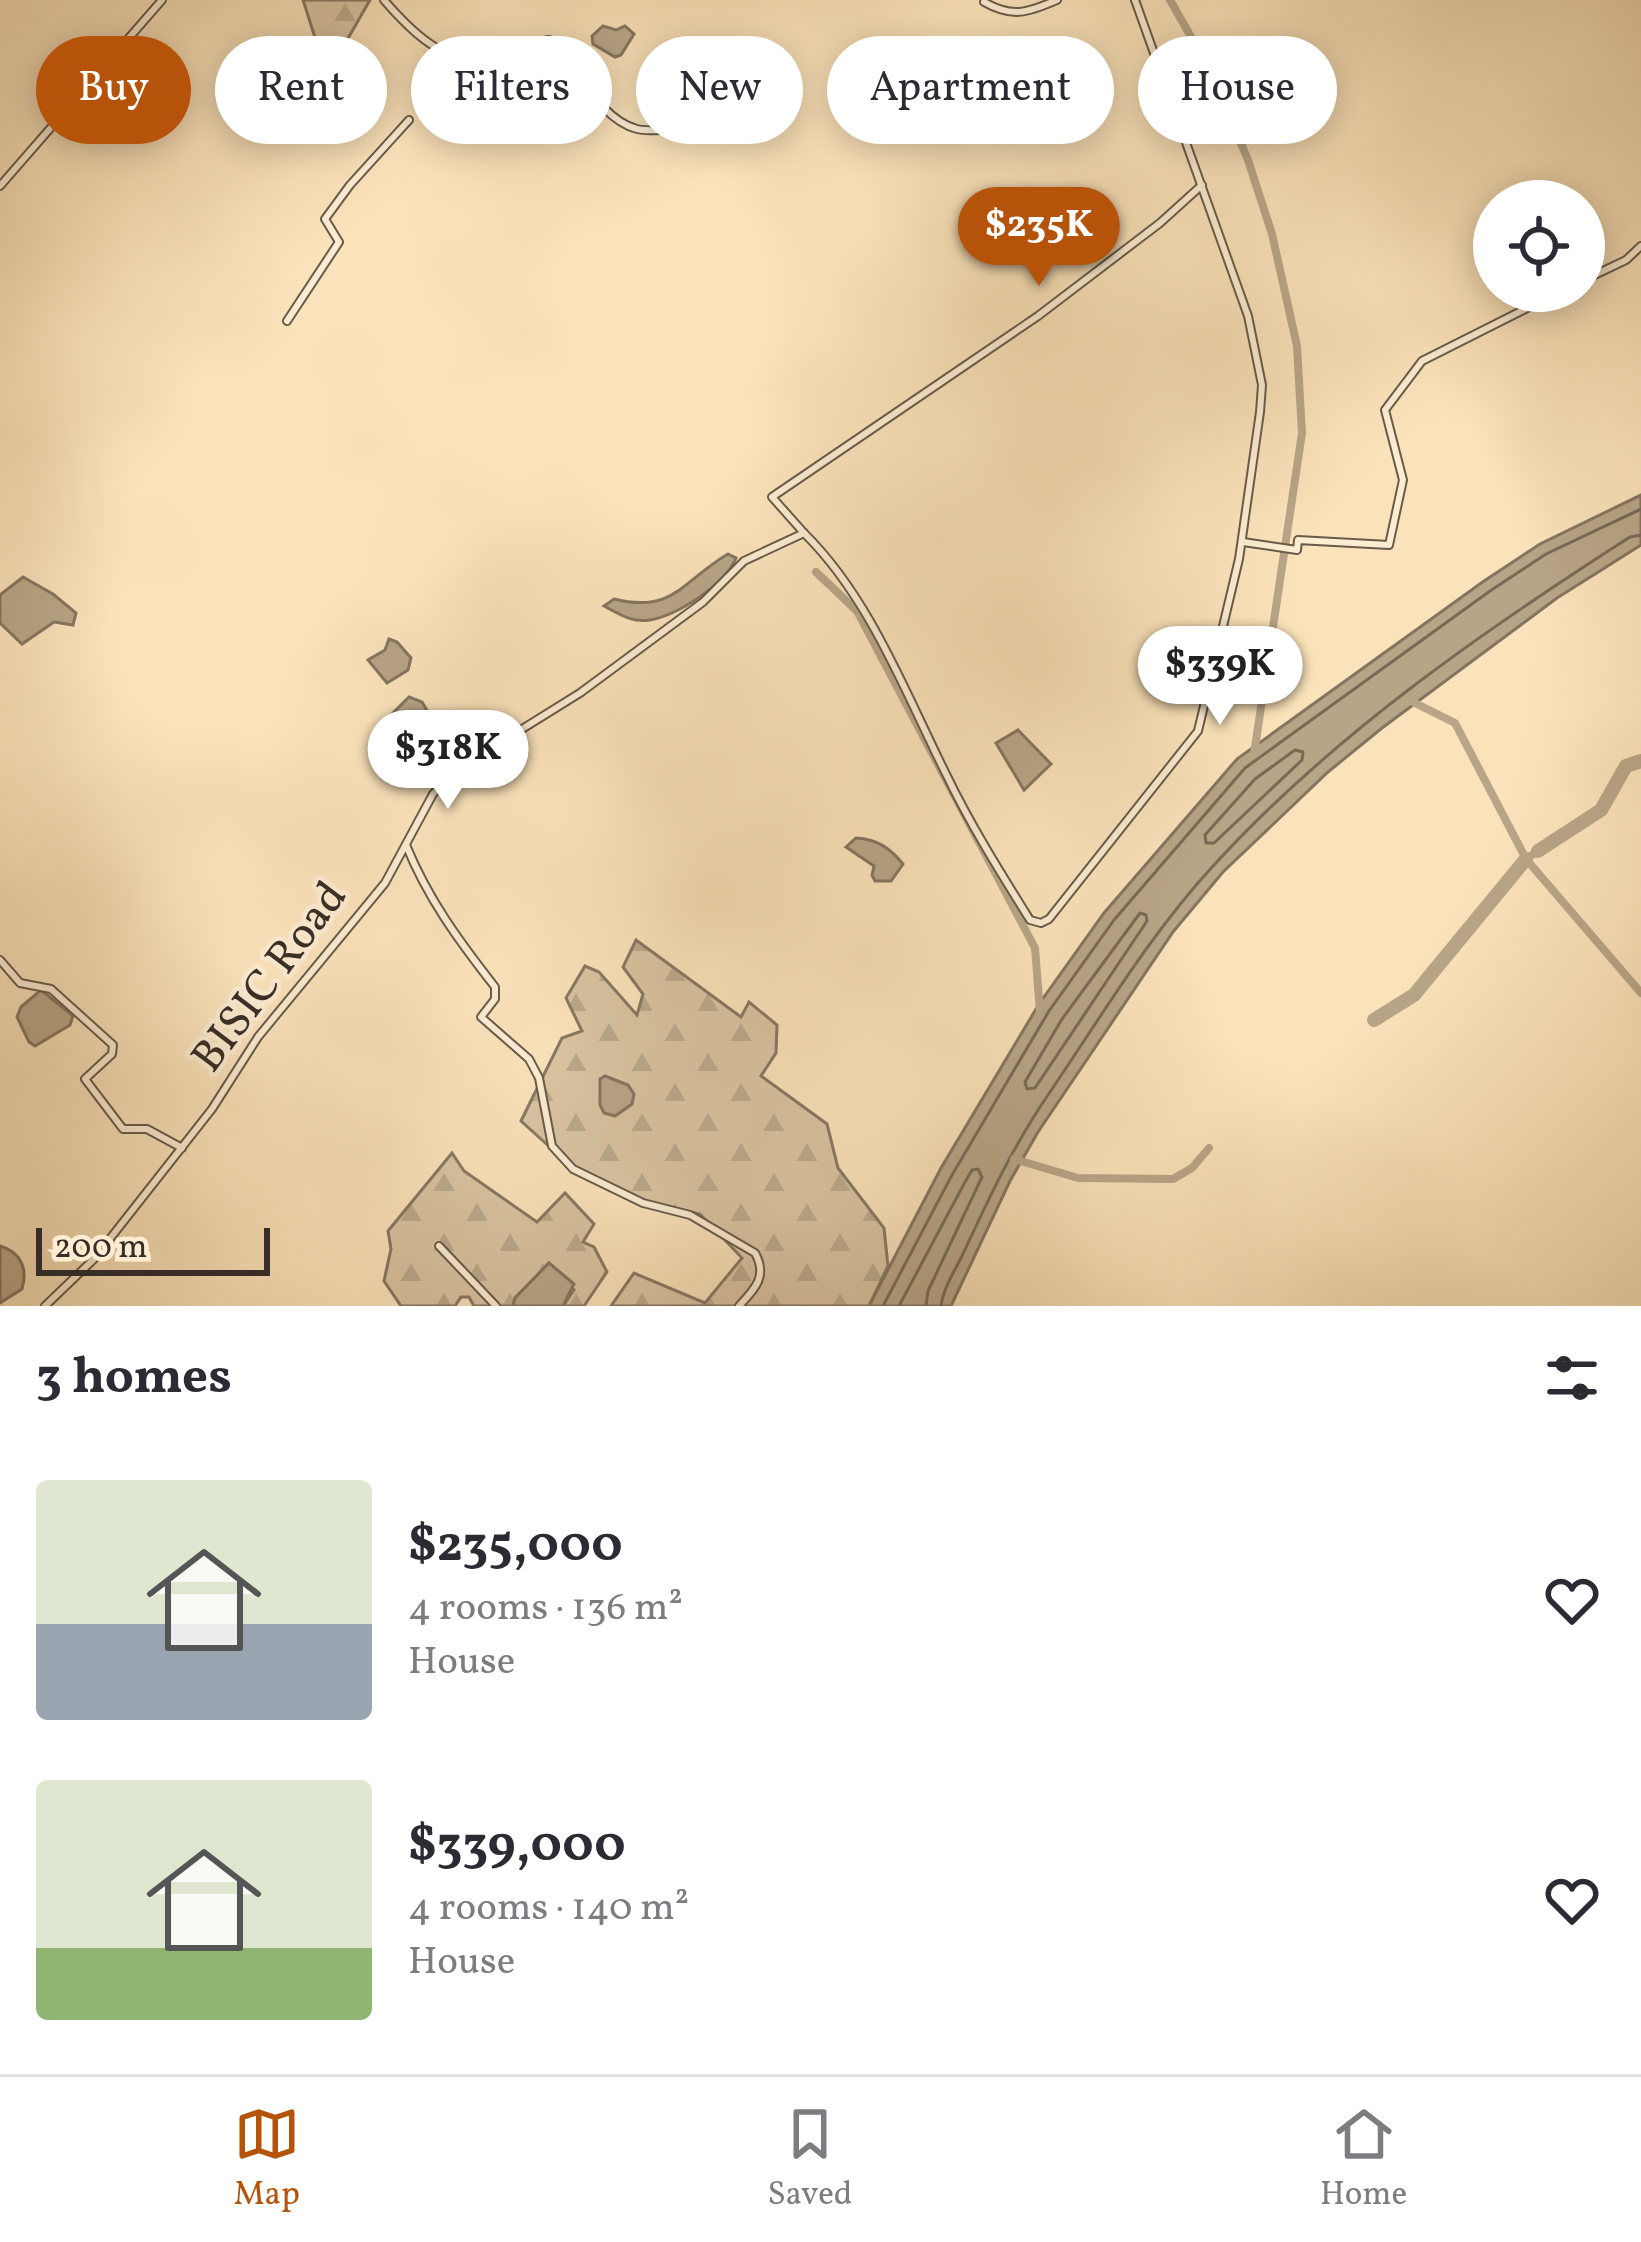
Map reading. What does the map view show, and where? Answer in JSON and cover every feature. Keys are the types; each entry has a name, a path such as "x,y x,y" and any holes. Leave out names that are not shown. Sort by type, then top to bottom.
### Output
{"street":[{"path":"0,186 162,0"},
{"path":"384,0 412,33 457,57 488,60 519,46 549,40 569,59 592,97 636,129"},
{"path":"983,2 1005,14 1021,14 1057,0"},
{"path":"1135,0 1202,184 1248,316 1262,385 1242,542 1198,731 1061,908 1036,923 978,834 922,720 846,584 772,497 1038,316 1160,223 1202,184"},
{"path":"287,321 339,242 325,219 409,119"},
{"path":"1605,270 1641,246"},
{"path":"1242,542 1297,550 1298,541 1389,545 1403,480 1385,410 1423,361 1520,312"},
{"name":"BISIC Road","path":"45,1306 94,1259 221,1097 258,1037 385,884 433,794 453,772 580,693 703,602 745,561 804,533"},
{"path":"406,844 445,922 495,987 495,999 482,1017 518,1048 539,1078 552,1146 573,1169 609,1190 690,1215 755,1253 761,1264 760,1279 740,1306"},
{"path":"0,960 20,983 51,989 113,1045 112,1054 86,1079 123,1129 146,1129 182,1148"},
{"path":"439,1246 496,1306"}],"green space":[{"path":"303,0 370,0 349,36 315,36"},
{"path":"636,940 741,1017 749,1002 777,1025 776,1053 761,1076 827,1124 838,1168 884,1228 888,1266 869,1306 611,1306 634,1273 705,1303 742,1258 700,1214 628,1197 573,1168 521,1121 562,1038 582,1031 566,998 585,966 599,972 637,1015 643,994 623,967"},
{"path":"452,1153 464,1171 537,1222 565,1193 594,1224 583,1242 594,1247 607,1272 584,1306 563,1306 574,1290 549,1263 515,1298 513,1306 474,1306 469,1297 461,1297 455,1306 401,1306 384,1281 391,1249 388,1231"}],"water":[{"path":"603,26 616,30 625,26 634,34 615,57 612,36 592,36"},
{"path":"1641,495 1641,545 1557,598 1382,728 1328,772 1223,872 1173,932 1038,1132 951,1306 869,1306 941,1168 1039,1004 1104,913 1237,759 1540,544"},
{"path":"728,554 736,558 722,578 674,612 637,620 604,606 614,599 651,602 665,598"},
{"path":"23,577 76,613 73,625 54,622 22,644 0,623 0,595"},
{"path":"389,639 411,658 408,670 387,683 368,660 385,650"},
{"path":"409,697 422,702 429,714 413,738 382,724"},
{"path":"1018,730 1051,764 1024,790 996,743"},
{"path":"856,838 882,845 903,864 891,881 875,881 874,866 846,847"},
{"path":"41,990 73,1016 70,1025 35,1046 17,1017 21,1007"},
{"path":"605,1076 628,1085 634,1094 632,1104 615,1116 604,1113 600,1105 600,1079"},
{"path":"0,1246 18,1257 24,1275 22,1289 0,1303"},
{"path":"549,1263 574,1284 563,1306 513,1306 515,1298"}],"waterway":[{"path":"1170,0 1210,70 1248,160 1272,234 1297,346 1302,433 1254,754"},
{"path":"816,572 857,611 1035,948 1040,1012"},
{"path":"1409,700 1455,723 1526,859 1538,851"},
{"path":"1538,851 1601,810 1626,766 1641,761"},
{"path":"1526,859 1641,993"},
{"path":"1374,1020 1414,995 1526,859"},
{"path":"1014,1159 1078,1178 1173,1179 1192,1168 1209,1148"}]}
